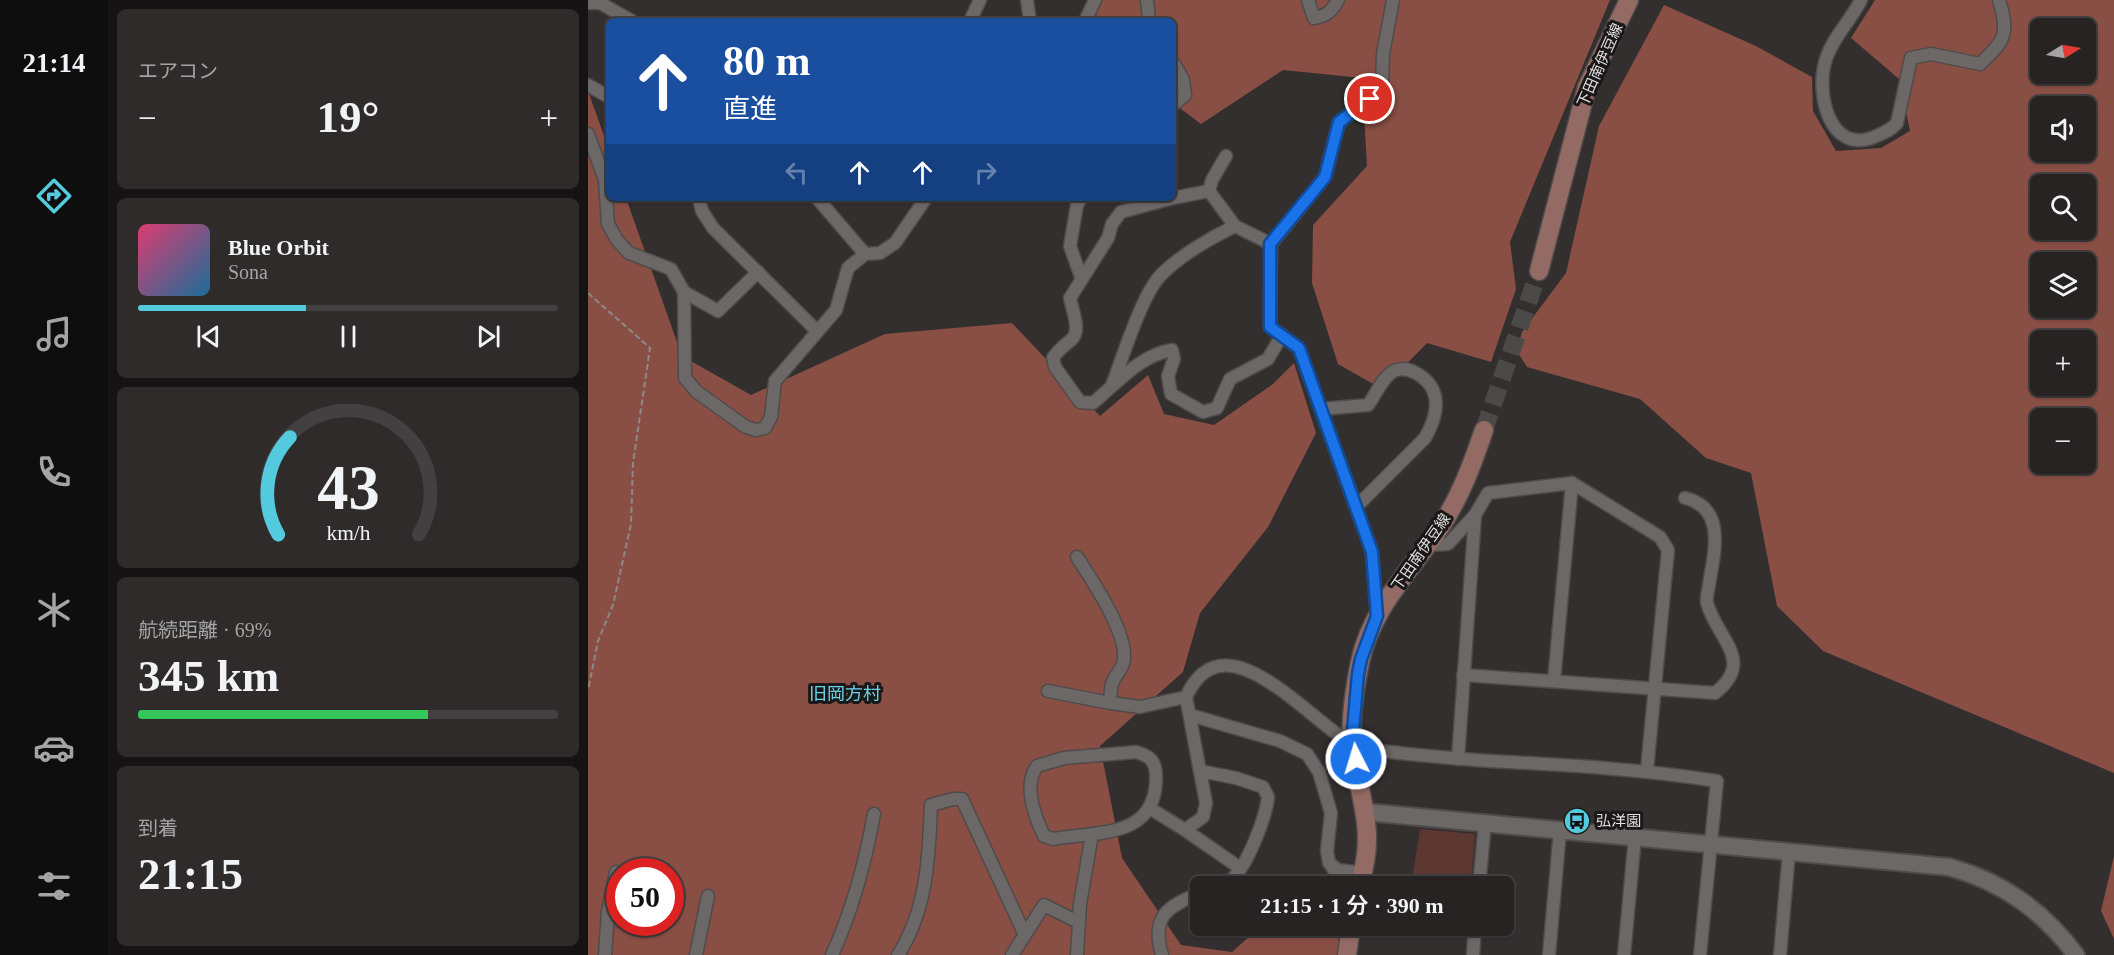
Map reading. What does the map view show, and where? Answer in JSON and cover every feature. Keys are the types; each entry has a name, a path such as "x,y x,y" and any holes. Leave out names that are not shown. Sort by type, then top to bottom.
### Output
{"main road":[{"name":"下田南伊豆線","path":"1539,271 1587,87 1629,0"},
{"name":"下田南伊豆線","path":"1362,876 1368,844 1366,812 1352,742 1361,659 1377,616 1461,494 1484,430"},
{"path":"1347,955 1350,936"}],"street":[{"path":"971,18 980,0"},
{"path":"1027,0 1030,18"},
{"path":"1087,18 1095,0"},
{"path":"1147,0 1149,18"},
{"path":"1308,0 1314,18 1323,17 1332,11 1338,0"},
{"path":"1377,616 1372,552 1299,348 1270,327 1270,244 1325,177 1339,122 1370,99 1382,86 1383,54 1394,0"},
{"path":"1861,0 1836,39 1826,60 1823,77 1827,117 1832,125 1838,133 1848,138 1865,140 1891,130 1897,123 1911,58 1930,54 1980,64 1999,46 2007,27 1999,0"},
{"path":"588,3 600,3 627,18"},
{"path":"1176,67 1183,80 1185,95 1176,102"},
{"path":"588,85 606,95"},
{"path":"588,134 605,180 606,191"},
{"path":"1209,191 1212,180 1226,156"},
{"path":"1209,191 1235,226 1270,244"},
{"path":"1176,197 1209,191"},
{"path":"607,201 609,224 617,240 629,253 671,269 684,292 685,378 698,392 746,427 756,430 765,428 771,417 775,381 836,310 848,268 865,254 880,254 894,243 924,201"},
{"path":"700,201 702,212 713,228 817,331"},
{"path":"823,201 865,254"},
{"path":"1079,201 1070,246 1081,278"},
{"path":"1162,201 1121,212 1112,224 1108,238 1070,298 1077,331 1074,338 1059,349 1053,358 1055,367 1080,402 1093,403 1139,364 1161,352 1172,350 1174,359 1168,376 1171,394 1203,412 1216,408 1230,379 1268,359 1282,334"},
{"path":"1111,388 1150,292 1161,275 1216,235 1235,226"},
{"path":"684,292 718,311 758,272"},
{"path":"1321,409 1368,405 1387,376 1395,370 1410,369 1428,380 1434,393 1436,408 1432,425 1425,438 1356,507"},
{"path":"1427,544 1448,544 1475,515 1488,493 1572,483 1660,537 1668,550 1647,770"},
{"path":"1554,681 1572,483"},
{"path":"1463,675 1714,693 1727,683 1734,670 1731,648 1707,602 1716,530 1709,513 1698,501 1685,498"},
{"path":"1458,759 1475,515"},
{"path":"1077,557 1101,593 1123,651 1122,665 1111,682 1111,703"},
{"path":"1185,830 1199,822 1206,809 1186,697 1206,674 1217,668 1241,668 1271,682 1329,728 1362,749 1458,759 1647,770 1717,781 1700,955"},
{"path":"1048,691 1140,707 1186,697"},
{"path":"1190,716 1280,741 1307,754 1319,772 1331,813 1327,851 1337,876"},
{"path":"1136,752 1145,755 1155,764 1155,800 1151,808 1122,829 1053,839 1044,836 1030,779 1037,766 1064,758 1136,752"},
{"path":"1200,771 1252,783 1263,787 1266,791 1267,806 1235,876"},
{"path":"898,955 909,937 924,889 929,862 931,805 953,799 962,799 1025,935"},
{"path":"1151,808 1240,868"},
{"path":"1366,812 1949,867 1975,874 2026,903 2056,928 2076,955"},
{"path":"832,955 849,917 864,871 874,814"},
{"path":"1480,876 1485,824"},
{"path":"1549,955 1560,830"},
{"path":"1077,955 1078,922 1092,834"},
{"path":"1624,955 1635,837"},
{"path":"1780,955 1790,852"},
{"path":"1332,867 1352,876"},
{"path":"696,955 708,896"},
{"path":"1162,955 1158,927 1165,912 1190,898"},
{"path":"1012,955 1044,905 1078,922"},
{"path":"605,955 606,936"},
{"path":"1473,955 1474,936"}],"path":[{"path":"588,293 650,348 633,464 631,524 613,605 597,640 588,690"}],"shaded area":[{"path":"1087,0 1610,0 1510,242 1516,289 1491,362 1427,343 1382,389 1338,364 1312,283 1313,225 1367,166 1362,78 1283,70 1201,124 1176,105 1176,18 1098,18"},
{"path":"1875,0 2114,0 2114,773 1823,651 1777,606 1751,473 1706,458 1640,399 1527,367 1517,351 1522,332 1566,273 1599,126 1664,5 1756,46 1812,77 1813,111 1836,151 1881,148 1910,131 1899,79 1851,38"},
{"path":"588,91 606,142 606,201 627,201 682,356 751,395 885,334 1012,323 1100,416 1148,375 1164,414 1214,425 1273,384 1294,363 1316,433 1268,527 1200,613 1183,672 1100,746 1122,858 1181,945 1232,952 1250,936 1342,936 1341,955 588,955"},
{"path":"1420,829 1475,834 1472,876 1416,876 1413,873"},
{"path":"2114,856 2114,939 2101,911"}],"tunnel":[{"path":"1484,430 1539,271"}],"place":[{"name":"弘洋園","path":"1577,821"}],"district":[{"name":"旧岡方村","path":"845,694"}],"route":[{"path":"1356,759 1352,742 1358,674 1361,659 1377,616 1372,552 1299,348 1270,327 1270,244 1325,177 1339,122 1370,99"}]}
